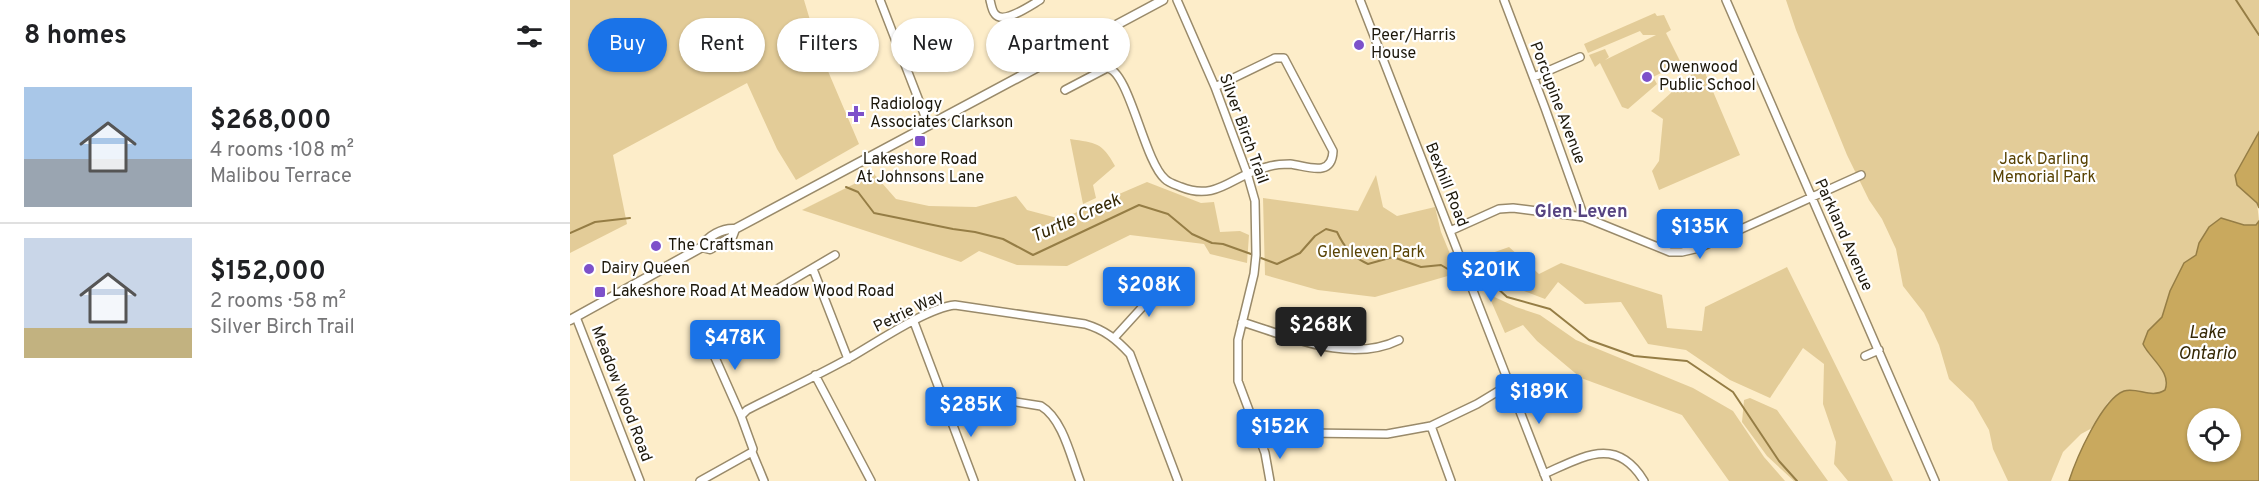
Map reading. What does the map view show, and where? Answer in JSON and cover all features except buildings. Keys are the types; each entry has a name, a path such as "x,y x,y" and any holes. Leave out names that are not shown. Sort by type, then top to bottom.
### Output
{"main road":[{"path":"573,318 702,247 705,240 727,228 735,229 1163,0"}],"street":[{"path":"880,0 928,124"},
{"path":"990,0 994,14 1002,18 1008,18 1040,0"},
{"name":"Silver Birch Trail","path":"1178,0 1215,87 1255,201 1254,273 1238,340 1239,387 1262,445 1270,481"},
{"name":"Bexhill Road","path":"1360,0 1545,478"},
{"name":"Porcupine Avenue","path":"1504,0 1584,217"},
{"name":"Parkland Avenue","path":"1726,0 1935,481"},
{"path":"1534,78 1580,57"},
{"path":"1065,90 1107,69 1116,71 1124,83 1152,161 1165,179 1196,193 1210,192 1247,173 1267,166 1288,164 1322,168 1329,165 1333,151 1284,58 1275,58 1215,87"},
{"path":"1450,231 1506,207 1584,217 1671,252 1682,252 1699,248 1861,175"},
{"path":"779,288 835,255"},
{"path":"813,269 848,359"},
{"path":"1115,338 1146,303 1153,282"},
{"name":"Petrie Way","path":"741,416 747,410 946,306 965,305 1085,324 1100,328 1115,338 1130,354 1178,481"},
{"name":"Meadow Wood Road","path":"573,318 640,481"},
{"path":"914,322 974,481"},
{"path":"1242,322 1332,348 1364,350 1385,347 1399,340"},
{"path":"706,333 741,416 764,481"},
{"path":"1865,356 1879,350"},
{"path":"815,375 871,481"},
{"path":"1262,445 1305,433 1387,434 1431,426 1510,384"},
{"path":"945,404 960,398 979,396 1041,406 1049,411 1058,423 1080,481"},
{"path":"1431,426 1451,481"},
{"path":"700,481 752,452"},
{"path":"1545,478 1584,456 1608,452 1630,461 1644,481"}],"green space":[{"path":"570,0 804,0 809,18 777,18 777,72 828,72 859,144 796,180 777,149 747,83 613,155 627,224 570,253"},
{"name":"Jack Darling Memorial Park","path":"1786,0 2259,0 2259,132 2235,175 2237,185 2257,203 2259,221 2256,225 2244,225 2221,218 2199,243 2196,255 2184,263 2170,291 2162,317 2148,331 2148,353 2165,375 2165,390 2153,394 2133,392 2120,395 2108,402 2094,427 2081,434 2063,452 2051,481 2008,481 1993,449 1989,430 1973,402 1949,379 1939,345 1924,313 1903,286 1896,249 1847,155"},
{"path":"1655,13 1657,16 1664,15 1671,30 1666,33 1681,63 1653,77 1657,84 1628,109 1622,107 1600,63 1595,67 1589,55 1605,49 1609,57 1605,60 1656,35 1643,35 1640,31 1588,53 1584,44"},
{"path":"1703,68 1740,155 1659,190 1652,171 1659,161 1663,119 1651,111 1694,72"},
{"path":"1070,139 1102,148 1115,166 1093,185 1096,198 1083,204"},
{"path":"874,174 896,199 929,206 976,207 1016,196 1027,210 1061,219 1147,182 1201,203 1214,202 1220,232 1240,231 1249,235 1247,263 1210,254 1204,244 1130,235 1067,266 1017,265 979,251 961,262 802,210"},
{"name":"Glenleven Park","path":"1376,175 1383,207 1397,216 1435,207 1441,232 1458,273 1375,297 1318,290 1265,275 1263,198 1358,211"},
{"path":"1509,247 1539,274 1561,263 1662,295 1667,328 1702,331 1705,307 1787,267 1893,481 1848,481 1834,464 1836,442 1823,404 1824,364 1803,348 1770,398 1730,380 1686,350 1648,344 1621,302 1585,304 1558,282 1545,299 1482,275 1475,259"},
{"path":"1488,294 1540,315 1576,340 1693,388 1733,411 1764,457 1785,481 1729,481 1682,415 1581,378 1537,341 1523,325 1505,333"},
{"path":"1750,398 1777,410 1828,481 1794,481 1767,456 1742,422 1744,400"}],"water":[{"path":"2259,132 2259,208 2257,203 2237,185 2235,175"},
{"name":"Lake Ontario","path":"2221,218 2244,225 2256,225 2259,221 2259,481 2069,481 2091,431 2107,405 2116,396 2129,390 2155,393 2165,390 2166,377 2143,344 2148,331 2162,317 2170,291 2184,263 2196,255 2199,243 2209,227"}],"waterway":[{"path":"2236,0 2259,35"},
{"name":"Turtle Creek","path":"846,187 858,192 874,213 1003,239 1033,255 1139,205 1168,214 1192,234 1212,243 1223,244 1251,254"},
{"path":"570,233 595,222 630,218"},
{"name":"Turtle Creek","path":"1261,258 1277,264 1300,253 1315,236 1326,229 1337,232 1349,251 1368,264 1393,257 1421,267 1441,265 1461,275"},
{"name":"Turtle Creek","path":"1472,275 1484,276 1507,297 1550,309 1589,340 1634,356 1687,361 1733,392 1779,461 1797,481"}],"place":[{"name":"Peer/Harris House","path":"1359,45"},
{"name":"Owenwood Public School","path":"1647,77"},
{"name":"Radiology Associates Clarkson","path":"856,114"},
{"name":"Lakeshore Road At Johnsons Lane","path":"920,141"},
{"name":"The Craftsman","path":"656,246"},
{"name":"Dairy Queen","path":"589,269"},
{"name":"Lakeshore Road At Meadow Wood Road","path":"600,292"}],"district":[{"name":"Glen Leven","path":"1581,212"}]}
